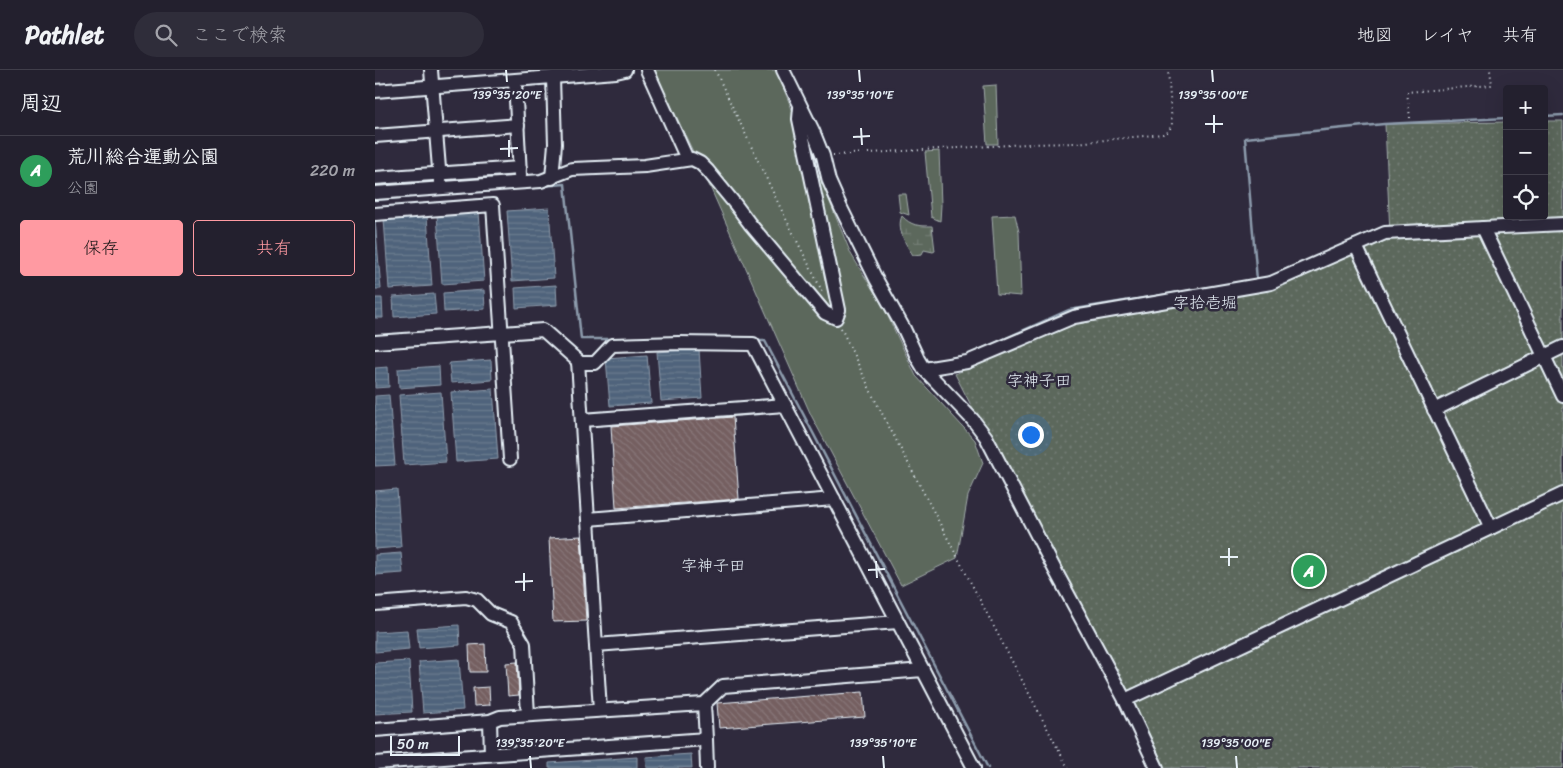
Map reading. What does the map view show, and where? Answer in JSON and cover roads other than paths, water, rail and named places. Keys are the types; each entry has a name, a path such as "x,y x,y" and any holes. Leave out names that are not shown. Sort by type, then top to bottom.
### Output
{"street":[{"path":"431,70 440,188"},
{"path":"375,91 515,80 539,74 553,78 625,70"},
{"path":"647,70 687,159"},
{"path":"783,70 813,130 823,156 829,180 841,208 876,279 925,369 986,436 1125,700 1157,768"},
{"path":"552,178 555,144 553,78"},
{"path":"515,80 520,182"},
{"path":"375,193 543,181 572,169 645,166 687,159 696,161 708,171 825,313 836,318 839,310 799,118 800,105"},
{"path":"375,136 518,125"},
{"path":"375,178 520,168"},
{"path":"375,214 493,205 510,459"},
{"path":"925,369 967,362 1074,316 1271,283 1385,233 1563,224"},
{"path":"1483,228 1563,396"},
{"path":"1355,246 1491,528"},
{"path":"375,342 543,330 578,361 600,710"},
{"path":"578,363 595,363 612,345 679,343 753,344 974,768"},
{"path":"1433,410 1563,347"},
{"path":"582,420 785,405"},
{"path":"1125,700 1563,494"},
{"path":"588,519 834,499"},
{"path":"375,604 466,597 477,600 491,614 511,622 523,644 528,715"},
{"path":"596,646 898,622"},
{"path":"375,730 489,721 500,717 704,704 723,686 923,670"},
{"path":"704,704 707,768"},
{"path":"489,721 491,754"},
{"path":"375,763 706,739"}],"water":[{"path":"549,208 554,278 512,281 507,211"},
{"path":"479,212 484,281 442,284 437,215"},
{"path":"427,216 432,286 389,289 384,219"},
{"path":"375,219 381,289 375,289"},
{"path":"556,285 557,305 516,308 515,288"},
{"path":"484,290 485,309 444,312 443,293"},
{"path":"434,294 436,314 394,317 393,297"},
{"path":"375,298 382,298 383,318 375,318"},
{"path":"699,349 702,398 661,401 657,352"},
{"path":"647,355 651,403 610,406 606,358"},
{"path":"491,360 492,380 451,383 449,363"},
{"path":"439,366 440,385 399,388 398,369"},
{"path":"388,367 389,387 375,388 375,368"},
{"path":"493,389 498,459 456,462 451,392"},
{"path":"441,392 446,462 404,465 399,395"},
{"path":"389,395 395,465 375,466 375,396"},
{"path":"397,489 401,547 375,549 375,491"},
{"path":"401,553 403,573 375,575 375,555"},
{"path":"459,625 460,645 419,648 417,628"},
{"path":"407,630 409,649 375,652 375,632"},
{"path":"459,659 463,710 423,713 419,662"},
{"path":"409,661 412,712 375,714 375,663"},
{"path":"691,754 692,768 647,768 646,757"},
{"path":"637,757 637,768 549,768 549,763"}],"waterway":[{"path":"1548,116 1563,115"},
{"path":"1257,280 1245,138 1384,124 1503,118"},
{"path":"543,186 565,184 581,339 614,339"},
{"path":"375,200 408,197"},
{"path":"975,352 1069,310 1199,289"},
{"path":"757,341 765,341 988,768"}],"place":[{"name":"荒川総合運動公園","path":"1309,571"}],"district":[{"name":"字拾壱堀","path":"1205,302"},
{"name":"字神子田","path":"1039,380"},
{"name":"字神子田","path":"713,565"}]}
